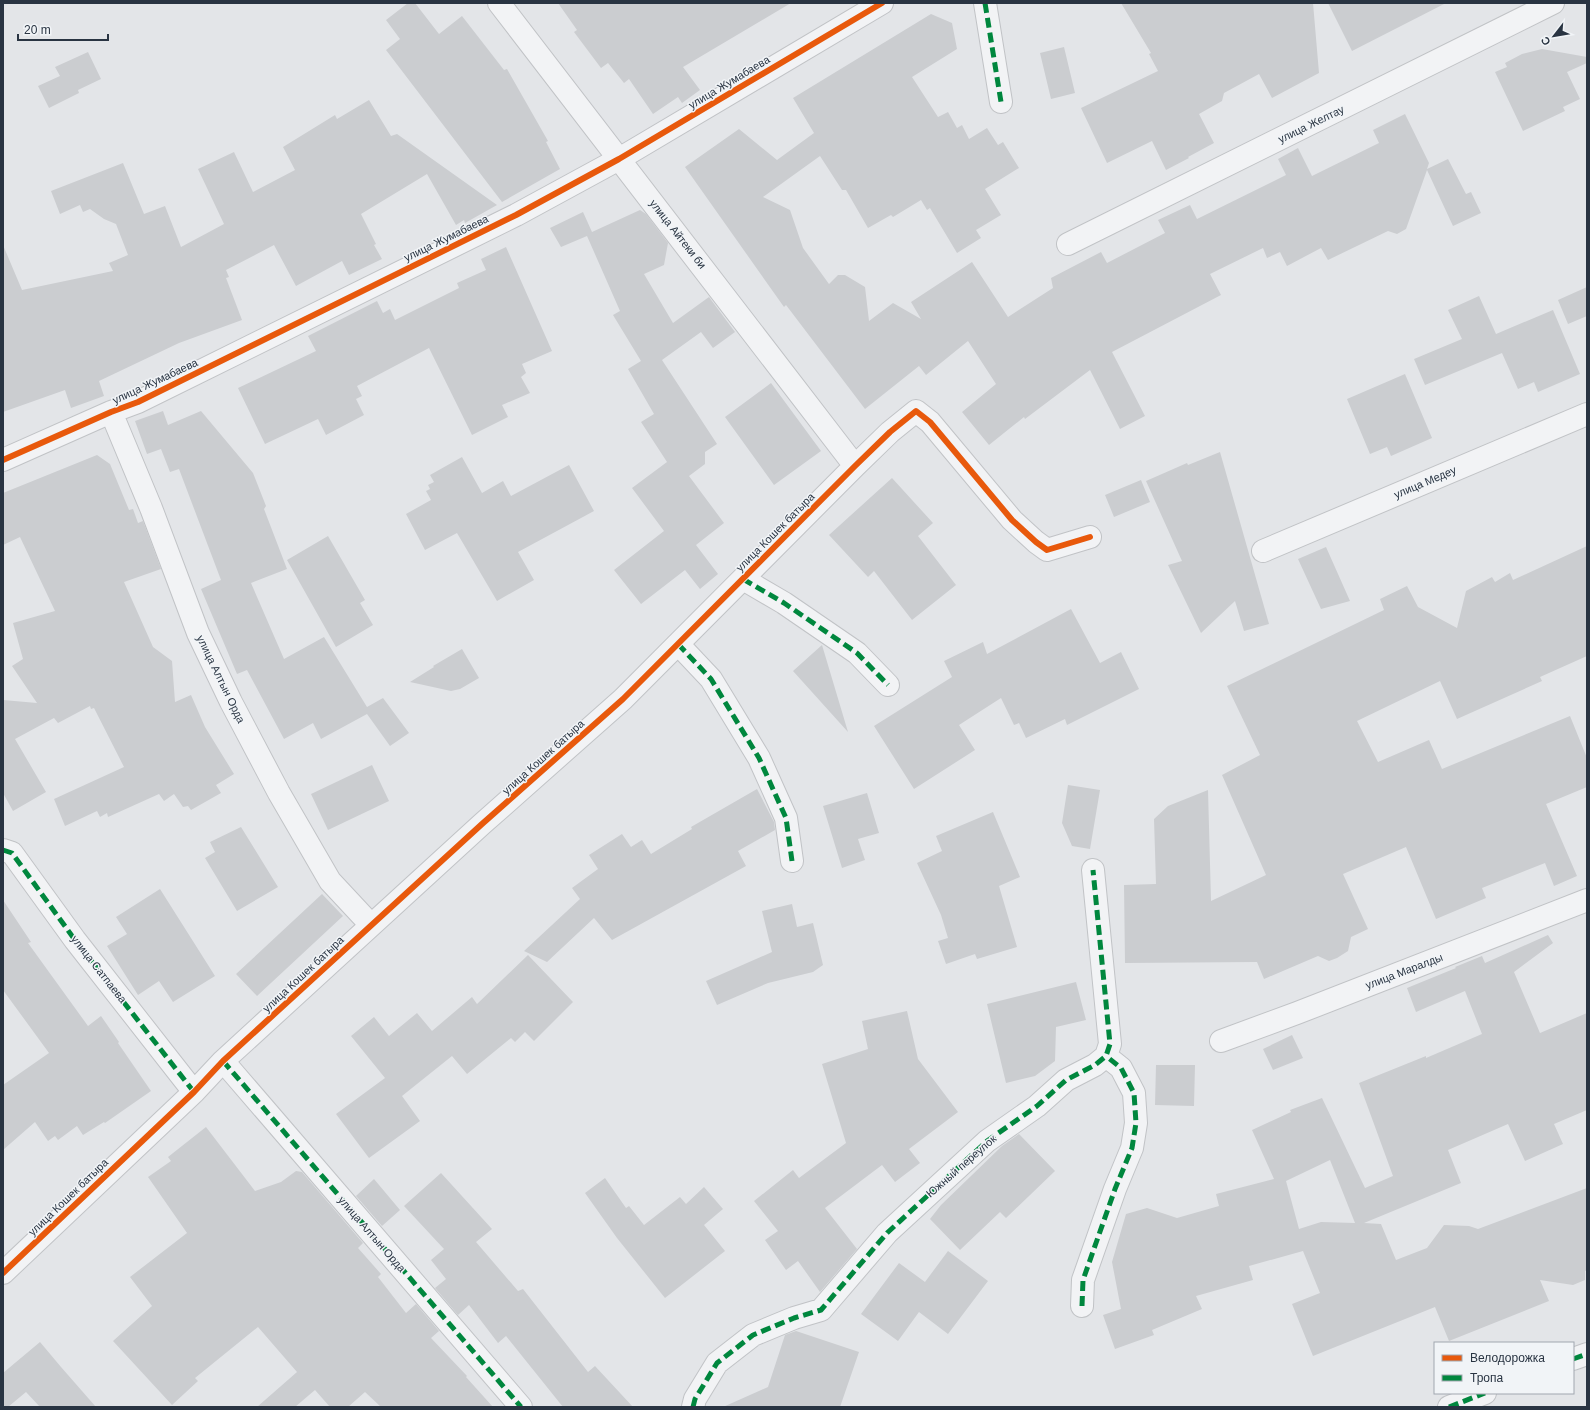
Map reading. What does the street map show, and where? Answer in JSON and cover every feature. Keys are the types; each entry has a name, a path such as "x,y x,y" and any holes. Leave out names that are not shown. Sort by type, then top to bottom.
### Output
{"street":[{"name":"улица Айтеки би","path":"500,3 855,466"},
{"name":"улица Жумабаева","path":"3,460 111,412 138,402 502,222 619,159 882,3"},
{"path":"985,3 1001,102"},
{"name":"улица Желтау","path":"1068,244 1553,3"},
{"name":"улица Кошек батыра","path":"3,1272 194,1092 223,1062 371,925 623,699 855,466 890,432 916,411 930,422 1012,520 1047,550 1090,537"},
{"name":"улица Алтын Орда","path":"111,412 152,508 198,633 231,702 279,793 330,881 371,925"},
{"name":"улица Медеу","path":"1263,551 1587,414"},
{"path":"743,579 784,603 857,653 888,685"},
{"path":"678,644 712,679 759,758 786,818 792,861"},
{"name":"улица Сатпаева","path":"3,850 12,853 75,940 194,1092"},
{"path":"1082,1306 1084,1280 1115,1189 1132,1148 1136,1123 1134,1093 1121,1068 1106,1056 1110,1044 1093,870"},
{"name":"улица Маралды","path":"1220,1040 1297,1013 1587,900"},
{"name":"Южный переулок","path":"693,1407 695,1400 717,1363 753,1335 794,1318 821,1310 887,1232 987,1141 1037,1106 1066,1080 1095,1066 1106,1056"},
{"name":"улица Алтын Орда","path":"223,1062 522,1407"},
{"path":"1574,1359 1587,1354"},
{"path":"1448,1407 1481,1394"}],"building":[{"path":"408,3 415,3 439,34 462,16 504,70 507,69 548,141 546,142 560,169 502,202 386,50 400,39 386,20"},
{"path":"558,3 791,3 683,67 700,90 682,103 678,97 653,114 629,79 624,83 608,63 601,68 574,32 577,30"},
{"path":"1121,3 1313,3 1319,73 1272,98 1259,74 1224,93 1222,101 1199,114 1214,143 1166,170 1152,141 1107,163 1081,108 1158,71 1149,54 1151,53"},
{"path":"1328,3 1446,3 1352,51"},
{"path":"931,14 952,23 957,49 912,77 938,117 948,112 957,128 962,125 969,139 987,128 998,145 1003,142 1019,168 985,189 1001,215 976,230 981,238 957,253 930,208 927,210 921,200 893,217 891,215 868,228 846,190 842,190 820,156 763,197 790,210 803,248 829,284 838,275 845,275 865,287 869,321 893,303 921,319 911,302 972,262 1008,317 1053,288 1051,278 1101,252 1107,263 1165,233 1158,220 1190,205 1197,219 1286,175 1278,159 1298,148 1312,176 1379,143 1373,130 1405,114 1429,163 1427,169 1448,159 1466,194 1471,192 1481,213 1453,226 1427,170 1406,229 1397,234 1388,231 1328,260 1321,248 1287,266 1280,252 1267,258 1263,248 1210,274 1221,295 1112,352 1145,416 1120,429 1090,370 1025,419 1024,417 989,445 962,412 996,384 968,341 926,375 919,366 865,409 786,305 784,307 685,167 739,129 777,160 814,133 793,98"},
{"path":"1064,47 1075,93 1051,99 1040,53"},
{"path":"1542,49 1587,57 1587,63 1567,72 1580,99 1563,107 1565,111 1523,131 1495,72 1507,67 1505,63 1522,54"},
{"path":"88,52 101,79 78,90 79,93 49,108 38,86 60,76 55,67"},
{"path":"369,100 391,136 397,134 497,205 465,223 464,220 456,225 427,174 361,214 376,244 374,245 382,259 349,275 342,261 296,286 274,245 226,270 229,277 226,278 242,320 179,343 99,381 104,396 71,408 65,390 3,412 3,245 22,290 113,271 109,263 128,255 116,224 104,219 90,209 83,212 80,205 60,214 51,191 123,163 144,214 165,206 181,247 224,224 198,169 234,152 253,192 295,170 283,147 335,115 337,119"},
{"path":"640,210 646,214 668,243 664,265 644,274 673,323 709,297 735,332 713,348 701,332 662,360 717,444 705,452 705,464 689,476 724,523 696,545 718,574 700,589 685,570 641,604 614,570 664,531 632,488 667,462 641,422 654,414 628,369 641,361 613,315 620,311 587,236 561,247 550,228 583,212 592,232"},
{"path":"506,247 552,351 522,364 526,373 521,377 530,393 502,405 508,417 472,435 429,348 357,386 362,396 356,399 364,415 326,435 318,419 265,444 238,388 316,351 308,336 377,301 383,313 390,309 395,320 459,288 457,283 486,270 481,259"},
{"path":"1587,287 1587,316 1568,324 1558,300"},
{"path":"1479,296 1496,334 1553,310 1580,374 1538,392 1534,382 1518,389 1502,353 1425,385 1414,359 1462,339 1448,310"},
{"path":"1405,374 1432,438 1391,456 1387,447 1370,454 1347,399"},
{"path":"771,383 821,451 774,485 725,417"},
{"path":"163,411 168,425 201,411 253,473 266,506 264,509 287,569 251,583 284,659 324,637 367,707 383,698 409,733 390,746 367,714 321,739 313,723 284,739 247,670 237,674 201,589 221,580 179,469 170,472 161,449 147,454 135,421"},
{"path":"1220,452 1269,624 1244,631 1235,601 1201,633 1168,565 1182,561 1146,481 1187,463 1188,465"},
{"path":"97,455 110,464 129,510 133,509 138,523 143,521 161,569 124,582 153,647 172,661 175,702 191,695 205,727 234,774 216,785 221,793 191,810 188,806 183,807 174,794 164,801 159,794 108,817 107,813 100,817 97,811 65,826 54,799 124,767 94,708 91,709 90,706 58,723 54,718 15,739 46,792 13,811 3,793 3,700 37,703 12,666 23,659 13,623 55,611 20,537 3,545 3,493"},
{"path":"462,457 482,493 503,481 511,496 569,465 594,511 518,552 534,580 497,601 457,533 425,550 406,514 431,500 426,491 430,489 428,485 434,482 430,475"},
{"path":"892,478 933,523 918,536 956,585 912,620 874,571 868,577 829,535"},
{"path":"1141,480 1150,502 1114,517 1105,495"},
{"path":"328,536 365,600 360,603 373,625 336,647 287,560"},
{"path":"1587,546 1587,656 1540,677 1542,681 1457,719 1440,681 1357,721 1378,762 1429,740 1442,769 1570,716 1587,758 1587,787 1546,804 1577,876 1554,886 1545,863 1482,888 1486,898 1436,919 1406,847 1343,874 1368,929 1351,937 1348,951 1337,958 1329,961 1318,956 1264,979 1257,962 1125,963 1124,885 1156,884 1154,819 1168,806 1208,790 1211,901 1266,875 1222,775 1260,755 1227,686 1384,610 1380,599 1407,586 1418,607 1457,628 1466,591 1492,577 1495,582 1510,573 1513,580"},
{"path":"1326,547 1350,601 1321,609 1298,559"},
{"path":"1071,609 1100,663 1121,652 1139,689 1067,725 1065,719 1026,738 1019,723 1014,725 1001,698 959,725 975,750 914,789 874,726 952,677 944,661 983,642 987,654"},
{"path":"822,645 848,732 793,671"},
{"path":"462,649 479,678 460,689 451,691 410,682 434,667 433,666"},
{"path":"372,765 389,801 328,830 311,794"},
{"path":"1068,785 1100,790 1090,849 1072,846 1062,823"},
{"path":"757,789 774,822 775,830 738,851 746,866 612,940 594,918 547,962 524,951 580,899 572,888 598,869 589,855 622,834 631,847 642,840 651,854 692,829 691,827"},
{"path":"867,793 879,833 858,839 865,860 842,868 823,806"},
{"path":"993,812 1020,877 999,886 1017,947 977,959 975,954 946,964 938,941 948,938 941,915 917,863 942,851 936,836"},
{"path":"241,827 278,887 237,911 205,858 215,852 210,842"},
{"path":"160,889 215,976 173,1002 159,981 138,995 107,946 127,934 116,917"},
{"path":"322,894 343,916 257,996 236,974"},
{"path":"3,900 31,942 28,943 88,1026 101,1016 151,1091 105,1123 104,1122 83,1135 77,1126 58,1140 55,1136 48,1141 35,1122 3,1150 3,1085 49,1053 3,990"},
{"path":"792,904 797,927 813,923 823,965 813,972 768,983 717,1005 706,981 772,952 762,911"},
{"path":"1548,935 1553,943 1514,972 1540,1033 1587,1013 1587,1110 1554,1124 1563,1144 1525,1161 1508,1124 1448,1150 1461,1183 1364,1223 1381,1224 1396,1260 1427,1248 1444,1225 1469,1226 1478,1229 1587,1188 1587,1270 1585,1271 1585,1280 1573,1285 1540,1280 1549,1301 1449,1341 1435,1307 1313,1356 1292,1304 1320,1293 1303,1251 1249,1266 1253,1280 1196,1296 1202,1309 1152,1330 1154,1335 1115,1349 1103,1315 1121,1309 1112,1262 1126,1214 1147,1208 1177,1218 1219,1206 1216,1194 1274,1179 1252,1130 1291,1112 1290,1110 1322,1098 1365,1188 1393,1176 1359,1083 1426,1056 1426,1058 1482,1034 1465,991 1416,1012 1407,988 1482,956 1485,963","holes":["1330,1160 1355,1223 1321,1222 1299,1229 1286,1181"]},
{"path":"528,955 573,1002 534,1041 525,1032 515,1042 511,1038 467,1074 452,1056 402,1096 420,1121 369,1158 336,1114 385,1078 351,1036 374,1017 389,1036 417,1013 432,1031 472,997 477,1004"},
{"path":"1076,982 1086,1020 1056,1027 1055,1061 1035,1076 1006,1083 987,1004"},
{"path":"907,1011 918,1059 958,1112 909,1149 920,1163 895,1182 882,1165 825,1208 857,1249 820,1292 798,1261 786,1270 765,1240 778,1231 754,1201 793,1170 799,1178 846,1143 822,1064 868,1049 862,1021"},
{"path":"1292,1035 1303,1058 1273,1070 1263,1049"},
{"path":"1156,1065 1195,1065 1194,1106 1155,1105"},
{"path":"206,1127 255,1191 281,1182 296,1171 302,1172 363,1243 358,1248 381,1274 378,1277 406,1313 416,1304 439,1331 431,1338 467,1376 466,1377 493,1407 381,1407 365,1392 348,1407 330,1407 315,1390 295,1407 257,1407 297,1372 258,1327 195,1378 198,1381 172,1405 113,1341 152,1306 130,1277 187,1233 148,1177 171,1161 168,1157"},
{"path":"1019,1134 1055,1171 1006,1218 1000,1212 960,1250 930,1219 941,1205 1002,1146"},
{"path":"441,1173 492,1229 476,1242 518,1291 523,1289 588,1372 595,1366 633,1407 563,1407 506,1336 498,1343 469,1305 458,1315 435,1288 446,1279 431,1260 444,1249 404,1206"},
{"path":"605,1178 626,1208 629,1206 644,1225 680,1197 686,1204 704,1187 723,1209 704,1225 725,1251 665,1298 617,1238 585,1193"},
{"path":"374,1179 400,1210 382,1226 356,1196"},
{"path":"948,1251 988,1281 948,1334 919,1312 898,1341 861,1314 899,1263 925,1282"},
{"path":"796,1331 859,1352 840,1407 723,1407 768,1387 785,1335"},
{"path":"40,1342 96,1407 40,1407 26,1392 8,1407 3,1407 3,1373"}],"marked path":[{"path":"985,3 1001,102"},
{"path":"743,579 784,603 857,653 888,685"},
{"path":"678,644 711,679 759,758 786,818 792,861"},
{"path":"3,850 12,853 75,940 194,1092 197,1088"},
{"path":"693,1407 695,1399 717,1363 753,1335 794,1318 821,1310 887,1233 987,1141 1037,1106 1066,1080 1095,1065 1106,1056 1110,1044 1093,870"},
{"path":"1082,1306 1083,1280 1115,1189 1132,1148 1136,1123 1134,1093 1121,1068 1106,1056"},
{"path":"223,1061 521,1407"},
{"path":"1574,1359 1587,1354"},
{"path":"1449,1407 1482,1394"}],"cycle path":[{"path":"3,460 111,412 138,402 516,215 619,159 882,3"},
{"path":"3,1273 194,1092 223,1061 482,824 623,699 855,466 890,432 916,411 930,422 1012,520 1047,550 1090,537"}]}
